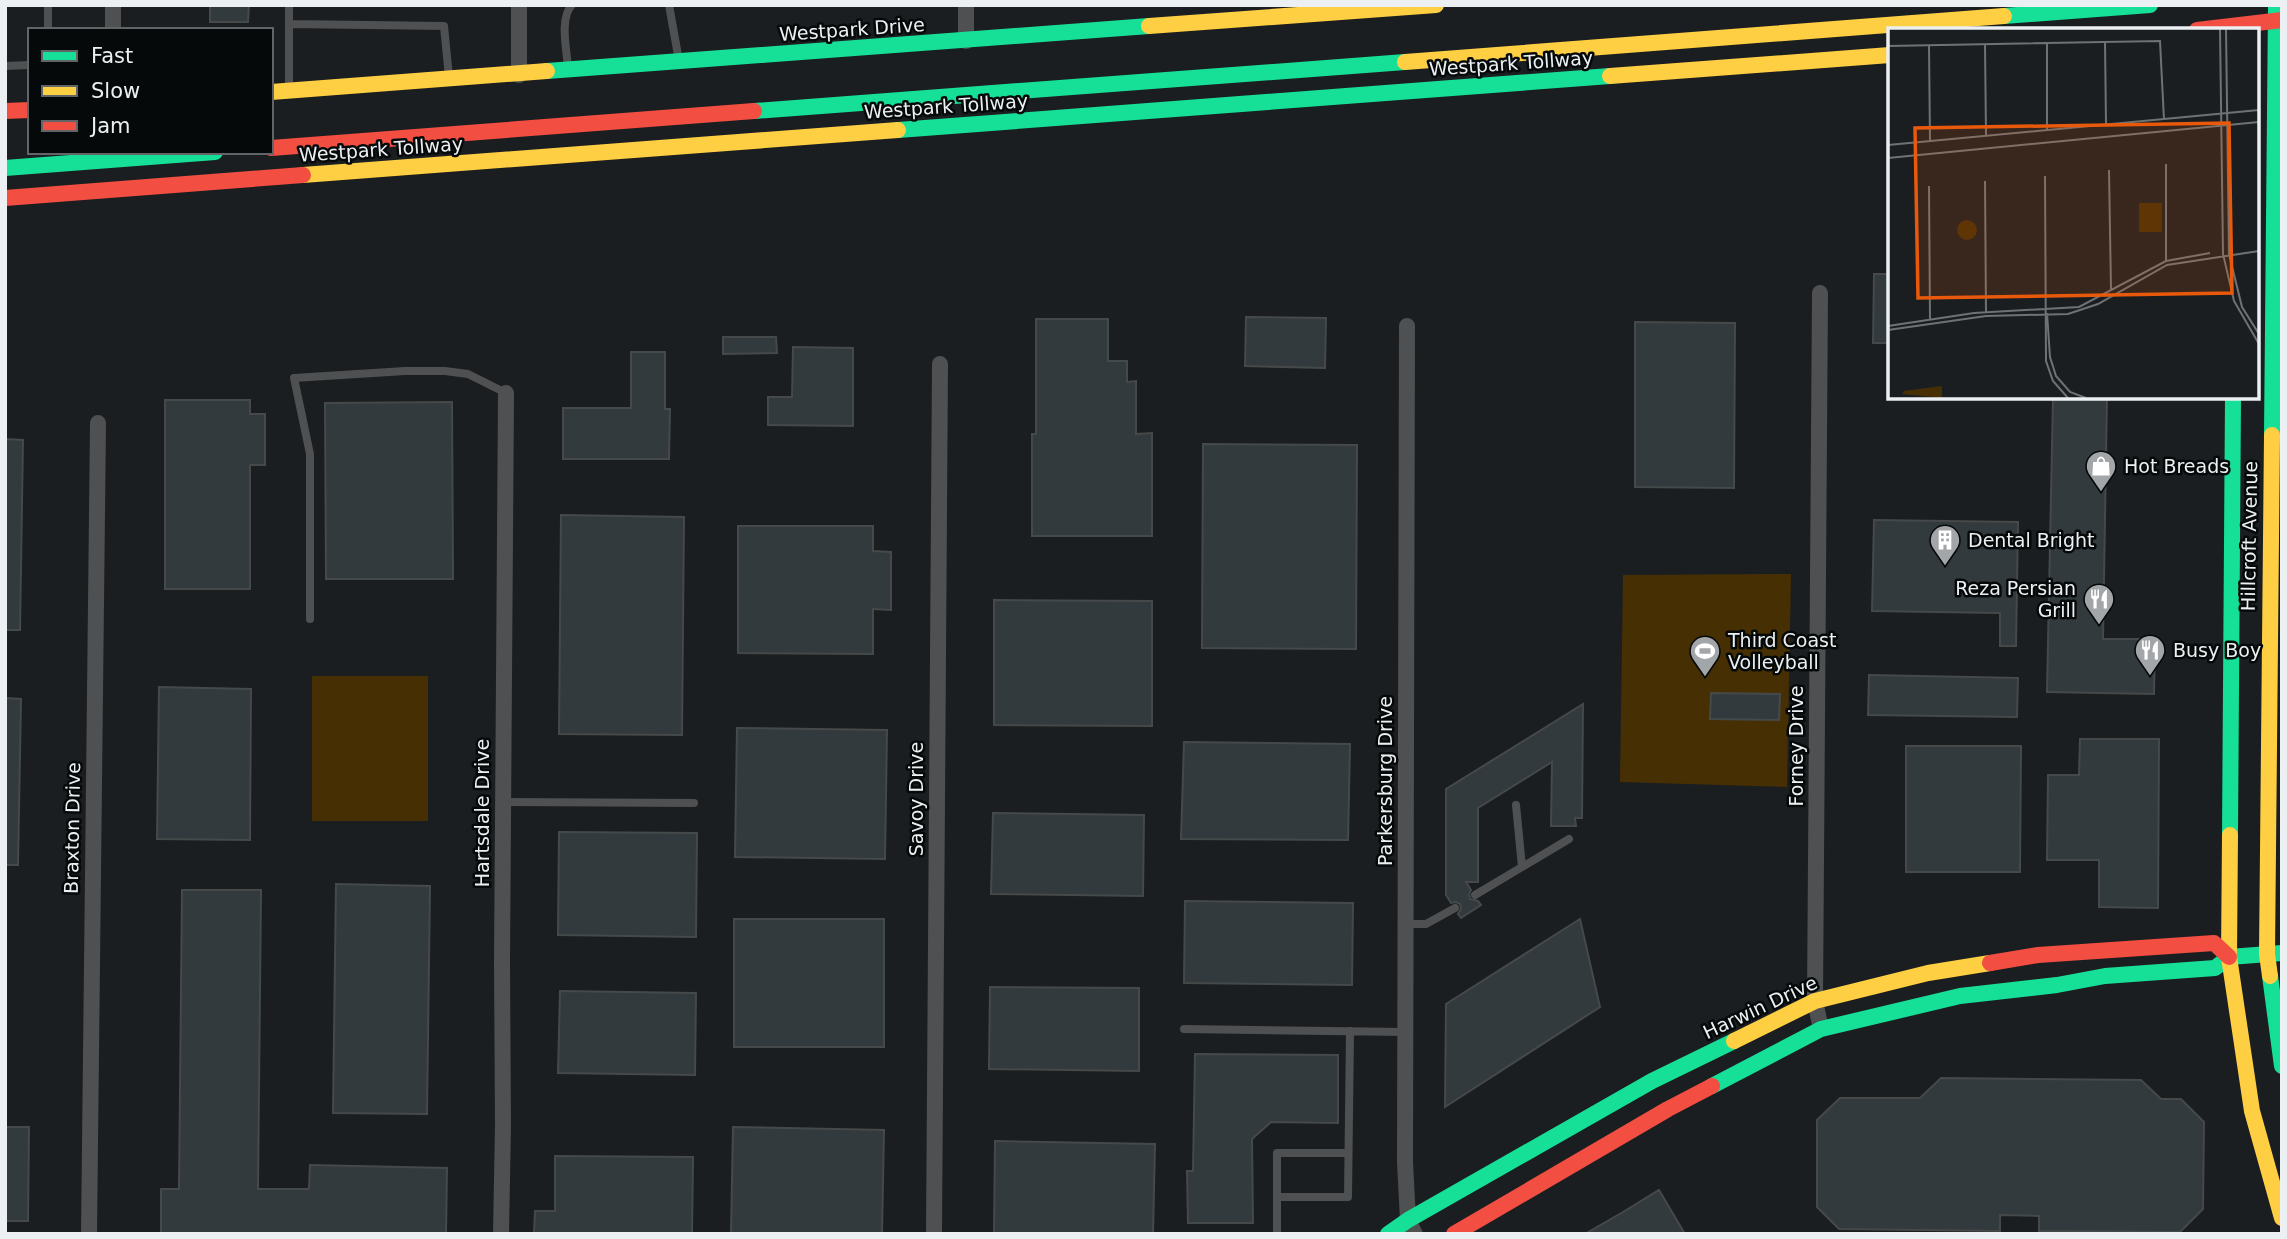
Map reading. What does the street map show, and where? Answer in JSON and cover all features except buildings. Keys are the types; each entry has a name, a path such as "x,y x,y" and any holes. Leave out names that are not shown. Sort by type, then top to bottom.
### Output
{"main road":[{"name":"Westpark Drive","path":"273,92 1436,5"},
{"path":"2237,5 2237,28"},
{"name":"Hillcroft Avenue","path":"2259,310 2276,5"},
{"name":"Westpark Tollway","path":"273,148 2142,6"},
{"path":"2214,28 2282,20"},
{"name":"Westpark Tollway","path":"5,198 1888,55"},
{"path":"5,111 28,110"},
{"path":"5,168 189,154"},
{"name":"Hillcroft Avenue","path":"2254,400 2250,612 2229,957 2252,1111 2282,1219"},
{"name":"Hillcroft Avenue","path":"2254,400 2250,612 2282,1066"},
{"name":"Harwin Drive","path":"1388,1234 1412,1227 1652,1081 1815,1001 1928,973 2038,955 2214,943 2229,957"},
{"name":"Harwin Drive","path":"1454,1234 1668,1108 1821,1030 1960,996 2057,985 2105,976 2215,968 2229,957 2275,953"},
{"path":"1652,1081 1668,1108"}],"street":[{"path":"113,5 113,28"},
{"path":"519,5 519,75"},
{"path":"966,5 966,41"},
{"name":"Forney Drive","path":"1820,293 1815,1001 1821,1030"},
{"name":"Parkersburg Drive","path":"1407,326 1405,1162 1412,1227"},
{"name":"Savoy Drive","path":"934,1234 940,364"},
{"name":"Hartsdale Drive","path":"500,1234 503,1125 506,393"},
{"name":"Braxton Drive","path":"89,1234 98,423"}],"lane":[{"path":"48,5 48,28"},
{"path":"289,5 289,91"},
{"path":"568,71 565,19 568,8 572,5"},
{"path":"669,5 680,62"},
{"path":"289,24 443,26 450,80"},
{"path":"5,66 28,65"},
{"path":"310,619 310,454 294,378 405,371 445,372 468,374 506,393"},
{"path":"503,802 694,803"},
{"path":"1516,805 1522,867"},
{"path":"1475,895 1569,839"},
{"path":"1406,924 1426,925 1455,908"},
{"path":"1184,1029 1405,1032"},
{"path":"1277,1197 1348,1198 1350,1031"},
{"path":"1277,1234 1277,1153 1348,1153"}],"shaded area":[{"name":"Third Coast Volleyball","path":"1791,574 1787,787 1620,782 1623,575"},
{"path":"312,676 428,676 428,821 312,821"}],"traffic: fast":[{"path":"2004,16 2150,5"},
{"path":"2272,435 2276,5"},
{"path":"547,71 1149,26"},
{"path":"754,111 1405,62"},
{"path":"898,130 1610,76"},
{"path":"5,168 189,154"},
{"path":"2230,835 2233,399"},
{"path":"1712,1086 1821,1029 1960,996 2057,985 2105,976 2215,968 2229,957 2282,953"},
{"path":"2270,976 2282,1066"},
{"path":"1388,1234 1652,1081 1734,1041"}],"traffic: slow":[{"path":"1149,26 1436,5"},
{"path":"1405,62 2004,16"},
{"path":"1610,76 1888,55"},
{"path":"273,92 547,71"},
{"path":"303,175 898,130"},
{"path":"2270,976 2267,954 2272,435"},
{"path":"2230,835 2229,957 2252,1111 2282,1218"},
{"path":"1734,1041 1815,1001 1928,973 1990,963"}],"traffic: jam":[{"path":"2214,28 2282,20"},
{"path":"5,111 28,110"},
{"path":"273,148 754,111"},
{"path":"5,198 303,175"},
{"path":"1990,963 2038,955 2214,943 2229,957"},
{"path":"1454,1234 1712,1086"}],"place":[{"name":"Hot Breads","path":"2101,493"},
{"name":"Dental Bright","path":"1945,567"},
{"name":"Reza Persian Grill","path":"2099,626"},
{"name":"Busy Boy","path":"2150,677"},
{"name":"Third Coast Volleyball","path":"1705,678"}]}
